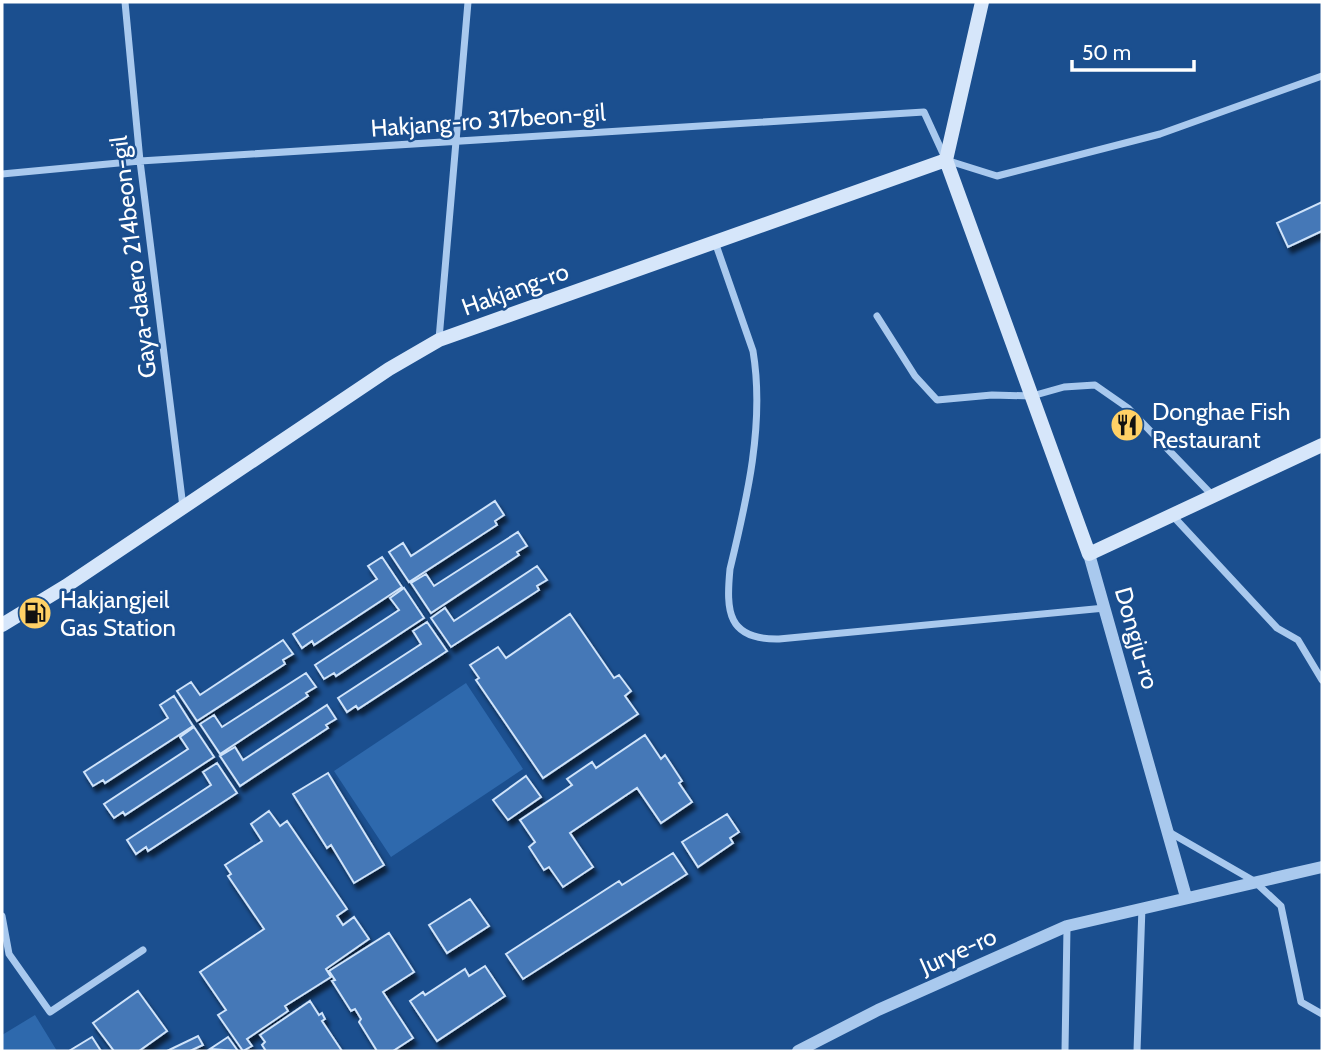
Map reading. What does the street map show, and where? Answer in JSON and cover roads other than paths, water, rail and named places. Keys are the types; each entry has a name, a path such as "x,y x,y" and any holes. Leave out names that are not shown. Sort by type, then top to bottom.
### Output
{"main road":[{"path":"946,160 982,2"},
{"name":"Hakjang-ro","path":"2,625 66,586 388,369 439,340 946,160"},
{"name":"Dongju-ro","path":"946,160 1090,554"},
{"path":"1090,554 1322,445"}],"street":[{"name":"Gaya-daero 214beon-gil","path":"125,2 140,162 183,508"},
{"path":"439,340 468,2"},
{"path":"946,160 997,176 1160,134 1322,76"},
{"name":"Hakjang-ro 317beon-gil","path":"2,174 140,162 924,112 946,160"},
{"path":"715,242 754,351 755,364 755,440 728,589 728,608 733,621 742,630 753,637 779,639 1105,608"},
{"path":"877,316 915,376 937,400 992,395 1032,397 1064,387 1095,385 1128,408 1213,496"},
{"path":"1172,515 1277,628 1298,640 1322,680"},
{"name":"Dongju-ro","path":"1090,554 1186,897"},
{"path":"1169,832 1254,881 1281,906 1301,1002 1322,1014"},
{"name":"Jurye-ro","path":"799,1051 878,1010 1067,926 1322,867"},
{"path":"1137,1051 1142,907"},
{"path":"2,916 9,954 50,1012 143,950"},
{"path":"1065,1051 1067,926"}],"place":[{"name":"Donghae Fish Restaurant","path":"1127,425"},
{"name":"Hakjangjeil Gas Station","path":"35,613"}]}
